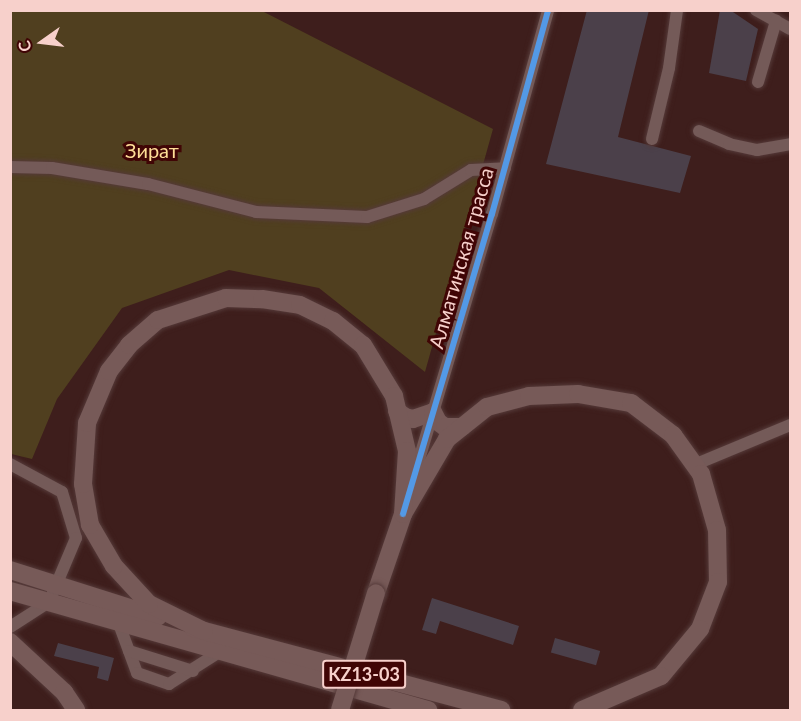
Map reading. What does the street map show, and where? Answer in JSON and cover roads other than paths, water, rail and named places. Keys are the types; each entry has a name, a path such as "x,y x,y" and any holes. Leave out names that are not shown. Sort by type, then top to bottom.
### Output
{"highway":[{"path":"224,647 204,631 149,604 114,566 90,525 83,484 87,423 109,371 129,345 158,320 226,298 262,299 300,305 333,321 363,345 394,396 407,451 403,514"},
{"path":"340,711 403,514 447,439 487,406 530,396 579,394 631,403 673,435 701,474 717,530 718,582 700,629 661,676 582,711"},
{"path":"397,411 413,419 433,412 438,422 445,427 462,427"},
{"path":"10,570 204,631"},
{"name":"KZ13-03","path":"10,591 119,624 224,647 454,704 501,711"},
{"path":"10,642 64,692 76,711"},
{"name":"KZ13-03","path":"224,647 428,711"}],"street":[{"name":"Алматинская трасса","path":"403,514 505,168 548,10"},
{"path":"652,139 669,68 677,10"},
{"path":"756,10 790,29"},
{"path":"758,82 776,21"},
{"path":"699,131 729,144 757,150 790,144"},
{"path":"10,167 52,168 148,184 256,212 356,216 368,216 424,200 471,170 505,168"},
{"path":"694,465 790,425"},
{"path":"10,464 62,492 76,538 49,602 10,627"},
{"path":"119,624 137,673 169,684 224,647"},
{"path":"129,651 193,670"}],"park label":[{"name":"Зират","path":"152,150"}]}
